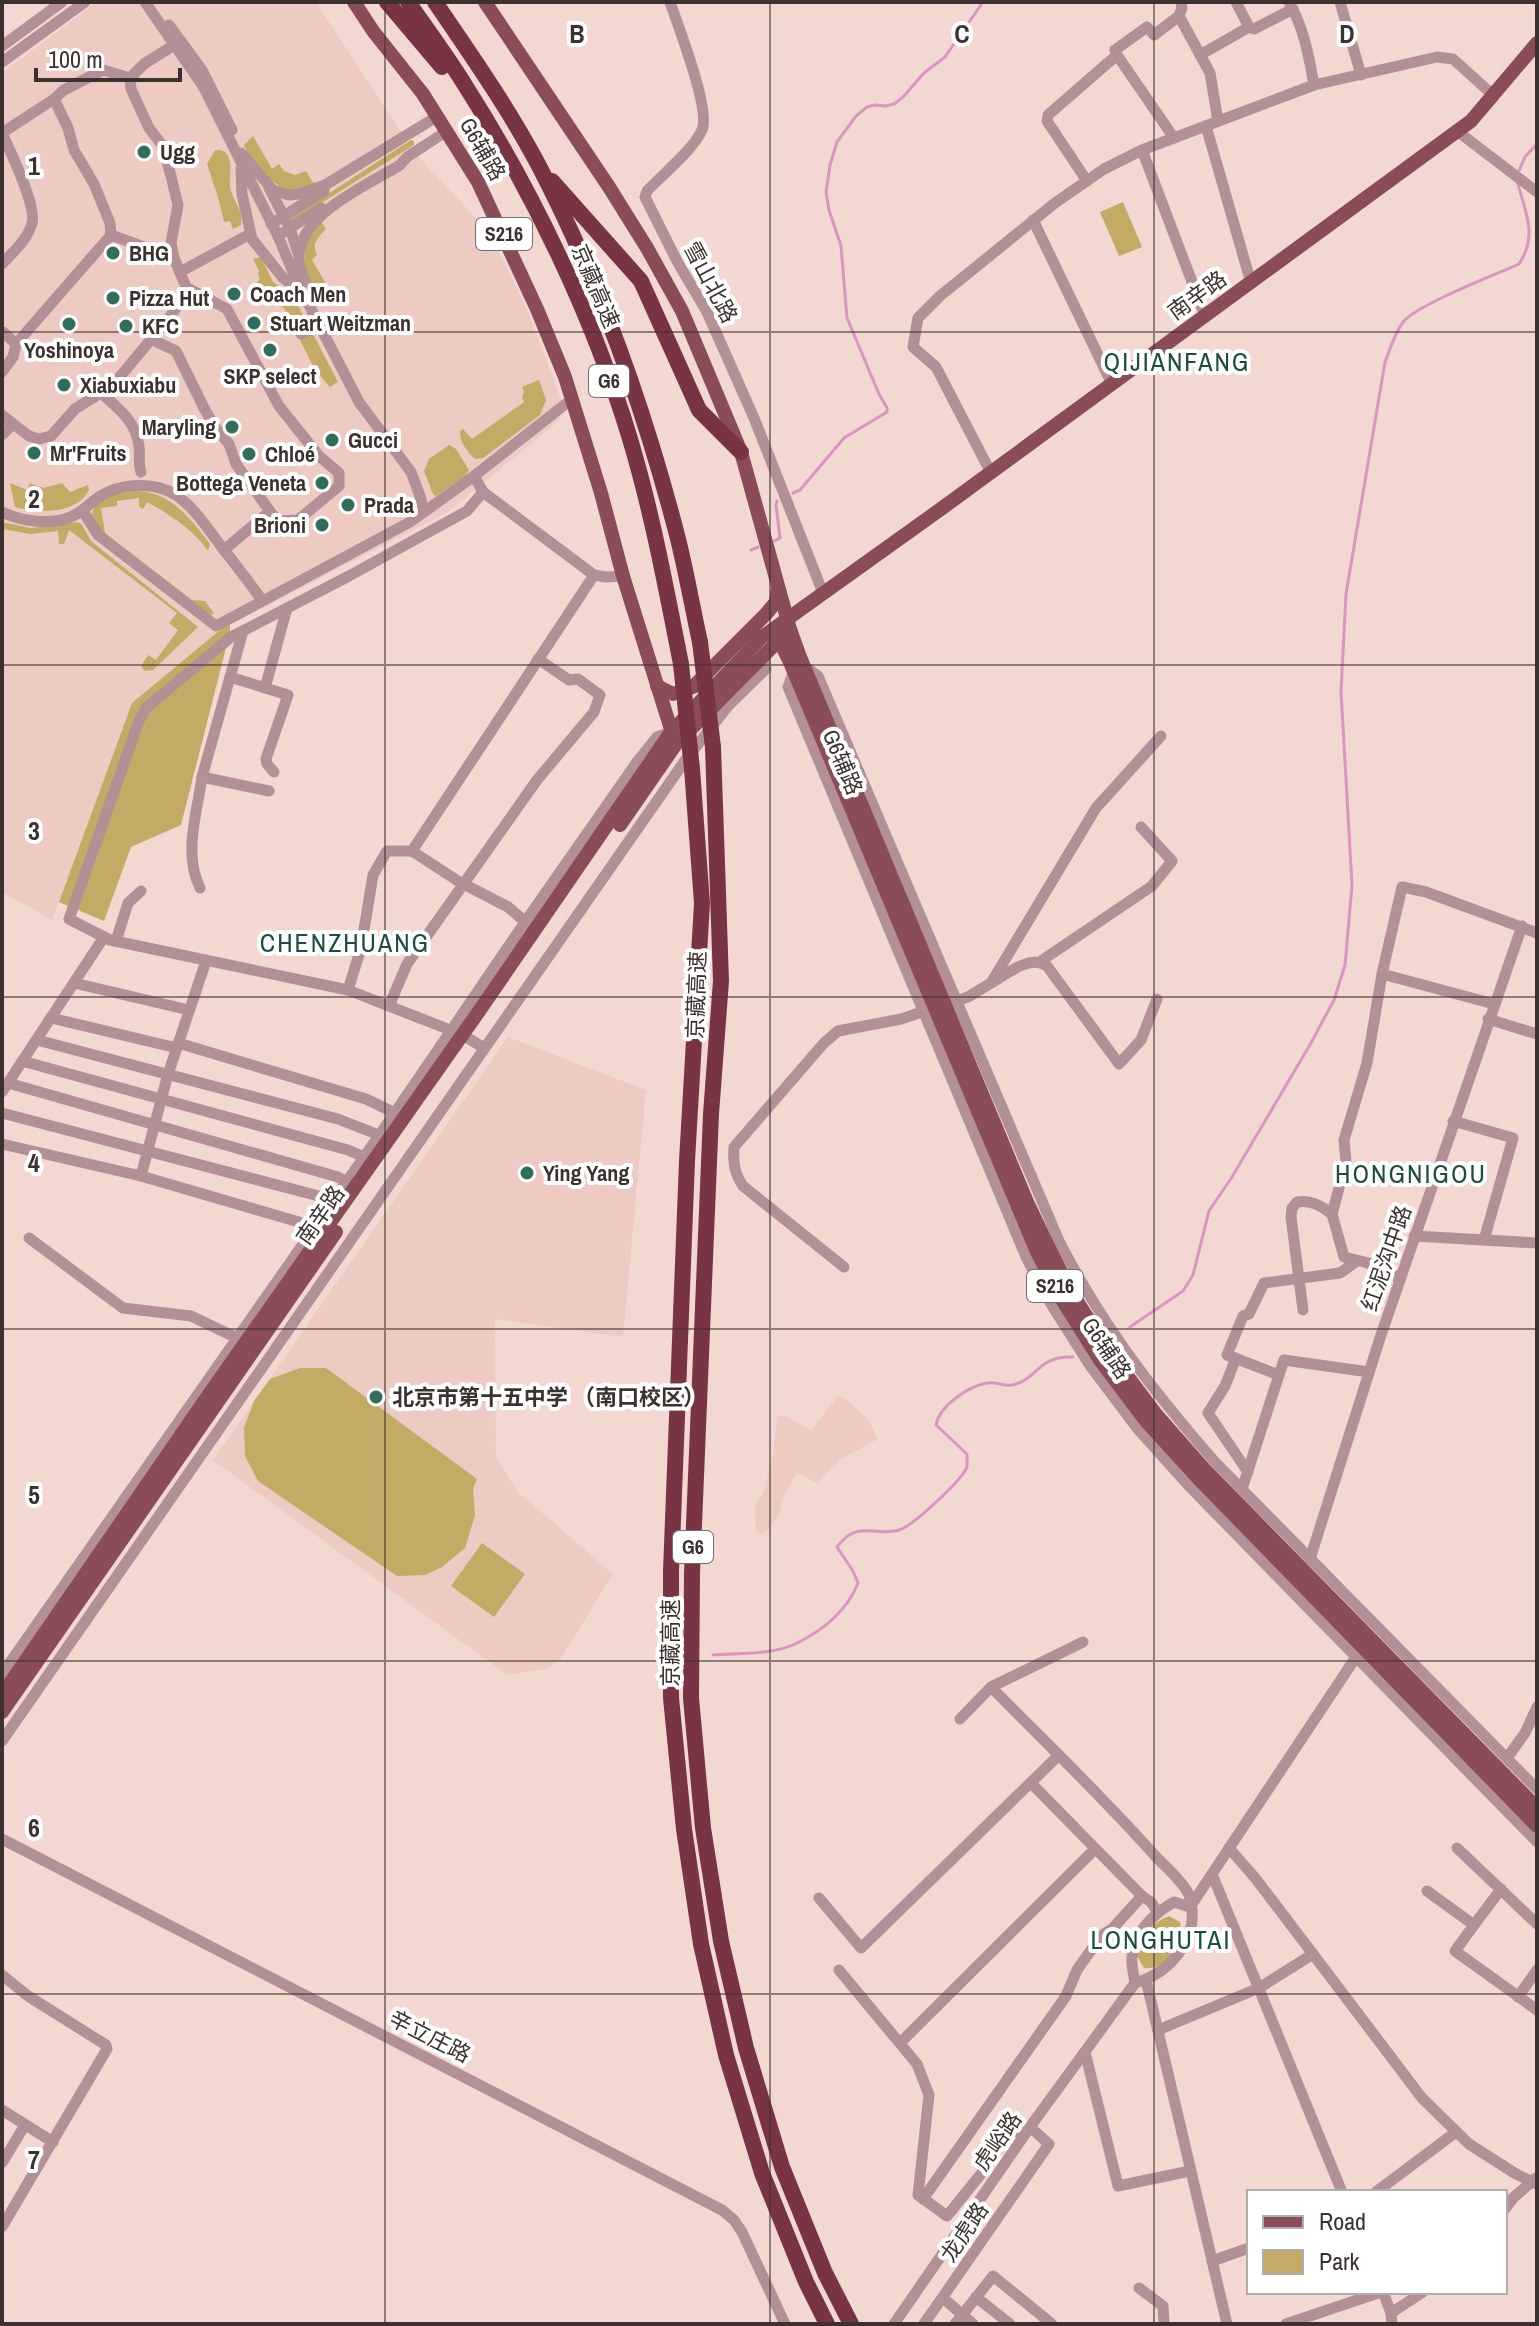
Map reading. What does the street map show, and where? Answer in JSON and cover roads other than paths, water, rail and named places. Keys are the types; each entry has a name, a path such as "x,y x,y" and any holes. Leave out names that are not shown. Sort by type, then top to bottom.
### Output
{"highway":[{"path":"387,2 484,117"},
{"name":"京藏高速","path":"408,2 484,117 554,244 589,323 630,438 661,558 681,664 702,903 687,1161 674,1492 671,1698 684,1829 701,1944 726,2055 762,2173 806,2282 827,2324"},
{"path":"435,2 480,68 539,166 641,281 699,410 741,452"},
{"name":"京藏高速","path":"539,166 607,314 645,421 678,538 700,642 713,747 721,981 711,1114 692,1573 691,1698 707,1856 721,1941 746,2048 782,2167 825,2273 851,2324"}],"main road":[{"name":"G6辅路","path":"354,2 438,116 478,182 537,309 572,399 673,738"},
{"name":"G6辅路","path":"485,2 647,248 682,311 741,452 778,589 785,629 799,669 1037,1252 1061,1298 1100,1360 1146,1421 1359,1652 1537,1826"},
{"name":"南辛路","path":"785,629 823,593 1471,121 1536,47"},
{"path":"657,686 673,694 693,687 766,614 776,602 778,589"},
{"path":"673,738 764,655 785,629"},
{"path":"673,738 762,637 785,629"},
{"name":"南辛路","path":"462,1035 530,926 673,738"},
{"name":"南辛路","path":"2,1695 673,738"},
{"name":"G6辅路","path":"939,1006 1048,1246 1071,1292 1110,1353 1155,1413 1205,1470 1537,1808"},
{"name":"南辛路","path":"2,1712 54,1619"}],"street":[{"path":"2,46 62,2"},
{"path":"2,62 85,2"},
{"path":"145,2 202,70 241,154 269,187 297,245 298,261 306,283 359,402 411,472 427,509"},
{"path":"152,2 174,45 203,86 278,236 297,282 323,323"},
{"name":"雪山北路","path":"670,2 699,91 703,128 645,197 707,312 754,418 823,593"},
{"path":"1181,2 1179,16 1210,73 1212,124 1251,283"},
{"path":"1236,2 1249,27 1254,29 1291,6 1308,51 1314,85"},
{"path":"1340,2 1361,75"},
{"path":"1174,138 1115,50 1147,27 1154,35 1179,16"},
{"path":"1200,55 1249,27"},
{"path":"130,78 144,64 174,45"},
{"path":"1087,181 1047,121 1048,115 1117,55"},
{"path":"991,473 936,367 913,347 914,334 918,318 940,296 1033,220 1104,169 1142,150 1314,85 1437,57 1453,59 1493,95"},
{"path":"2,264 27,234 33,221 32,207 2,133 64,90 103,70 130,78"},
{"path":"130,78 131,89 149,128 162,145 171,176 178,205 171,243 186,287 227,309 279,406 319,456 339,473 339,486 298,520 277,521 236,464 229,444 209,417 176,351 151,339"},
{"path":"2,372 13,357 16,344 111,235 110,223 94,184 74,150 68,128 54,99"},
{"path":"269,187 289,195 303,194 325,185 438,116"},
{"path":"298,261 301,246 316,219 447,131"},
{"path":"1457,131 1537,192"},
{"path":"278,236 287,222 386,152 390,146"},
{"path":"1142,150 1205,316"},
{"path":"271,224 287,222 396,159 407,157"},
{"path":"241,164 242,194 250,234 278,272 305,295"},
{"path":"1033,220 1112,384"},
{"path":"180,272 250,234"},
{"path":"111,235 174,258"},
{"path":"2,415 29,436 51,436 75,409 113,385 179,304 186,287"},
{"path":"301,334 323,323"},
{"path":"3,332 16,344"},
{"path":"101,393 126,414 136,432 141,472"},
{"path":"83,511 98,535 216,626 410,522 572,399"},
{"path":"3,434 12,425"},
{"path":"474,476 483,492 594,575 623,576"},
{"path":"2,512 32,520 57,521 83,511 100,496 116,490 144,485 169,491 189,506 262,600"},
{"path":"483,492 467,511 231,637 142,714 69,919 110,939 348,990 462,1035 484,1048"},
{"path":"224,550 269,512"},
{"path":"412,851 594,575"},
{"path":"265,688 287,608"},
{"path":"200,888 192,870 191,853 202,777 243,631"},
{"path":"2,1741 484,1048 728,706 766,669 764,655"},
{"path":"389,1006 407,964 537,780 594,712 600,695 578,679 569,680 538,659"},
{"name":"G6辅路","path":"799,669 788,687 939,1006 1082,1286 1120,1346 1165,1405 1242,1489 1537,1789"},
{"path":"230,677 288,695 266,759 274,772"},
{"path":"991,983 1096,808 1161,736"},
{"path":"673,738 688,766"},
{"path":"202,777 269,791"},
{"path":"1041,961 1152,886 1172,861 1141,827"},
{"path":"348,990 361,948 373,875 387,851 412,851 508,907 530,926"},
{"path":"1399,1280 1395,1273 1344,1257 1332,1214 1346,1162 1344,1140 1367,1063 1382,974 1402,887 1426,892 1537,933"},
{"path":"141,891 128,903 110,939 74,983 5,1087 155,1125 347,1182"},
{"name":"红泥沟中路","path":"1310,1559 1399,1280 1522,926"},
{"path":"844,1267 743,1186 736,1176 733,1161 734,1147 824,1043 838,1031 901,1019 968,997 1033,960 1047,966 1119,1064 1141,1040 1157,999"},
{"path":"141,1176 168,1074 206,961"},
{"path":"1382,974 1494,1004"},
{"path":"74,983 189,1010"},
{"path":"51,1018 177,1045 366,1099 395,1113"},
{"path":"1488,1019 1537,1034"},
{"path":"2,1674 54,1619 237,1338 313,1229 395,1113 462,1035"},
{"path":"37,1040 338,1119 379,1135"},
{"path":"22,1061 348,1150 364,1157"},
{"path":"2,1113 334,1200"},
{"path":"1453,1121 1513,1138 1484,1240"},
{"path":"2,1144 141,1176 299,1222 313,1229"},
{"path":"1303,1310 1292,1208 1297,1202 1307,1201 1332,1214"},
{"path":"1414,1236 1537,1243"},
{"path":"29,1238 123,1308 191,1316 237,1338"},
{"path":"1279,1375 1227,1355 1243,1316 1249,1314 1264,1283 1340,1273 1357,1261"},
{"path":"1236,1358 1225,1386 1208,1413 1248,1472"},
{"path":"1242,1489 1284,1360 1369,1372"},
{"path":"54,1619 76,1634"},
{"path":"960,1719 991,1687 1083,1642"},
{"path":"1190,1907 1359,1652"},
{"name":"G6辅路","path":"1359,1652 1537,1842"},
{"path":"991,1687 1133,1831 1188,1893 1190,1907"},
{"path":"1507,1758 1525,1733 1537,1707"},
{"path":"819,1898 861,1948 1059,1755"},
{"path":"1031,1783 1157,1911"},
{"name":"辛立庄路","path":"2,1839 722,2210 742,2232 785,2324"},
{"path":"1229,1848 1422,2098 1469,2144 1516,2174 1535,2181"},
{"path":"1457,1848 1537,1924"},
{"path":"900,2043 1095,1849"},
{"path":"1212,1874 1341,2190"},
{"path":"1501,1889 1455,1951 1537,2010"},
{"path":"1427,1891 1474,1925"},
{"path":"923,2199 1066,1996 1077,1970 1093,1947 1142,1896"},
{"path":"1190,1907 1174,1902 1157,1911 1137,1939 1132,1957 1158,2030 1227,2324"},
{"name":"虎峪路","path":"894,2324 1085,2052 1141,1981 1170,1964 1180,1953 1192,1923 1190,1907"},
{"path":"1158,2030 1259,1988 1313,1954"},
{"path":"839,1970 917,2064 929,2095 918,2195 947,2216 1008,2134 1030,2127"},
{"path":"1518,1997 1537,1970"},
{"path":"2,1975 28,1996 106,2045 107,2049 2,2227"},
{"path":"1085,2052 1118,2186 1190,2171"},
{"path":"2,2110 53,2142"},
{"path":"2,2163 25,2125"},
{"name":"龙虎路","path":"924,2324 1049,2144 1030,2127"},
{"path":"1379,2190 1456,2132"},
{"path":"1507,2206 1535,2181"},
{"path":"1212,2261 1247,2249"},
{"path":"958,2319 993,2276 1052,2324"},
{"path":"1139,2288 1163,2306 1164,2324"},
{"path":"1286,2324 1376,2294"},
{"path":"1383,2294 1392,2318 1421,2294"},
{"path":"976,2297 1010,2324"},
{"path":"943,2298 958,2319 973,2324"}],"waterway":[{"path":"793,493 800,490 844,438 887,412 847,318 841,246 826,192 837,142 856,116 867,107 894,104 924,73 945,57 983,2"},
{"path":"1518,173 1525,157 1537,144"},
{"path":"1130,1327 1183,1291 1193,1275 1209,1211 1232,1177 1334,1000 1345,965 1352,885 1341,691 1346,594 1385,362 1398,330 1412,314 1519,264 1528,244 1529,225 1518,184"},
{"path":"774,541 780,538 777,501"},
{"path":"751,550 758,547"},
{"path":"713,1655 786,1648 824,1626 847,1603 858,1583 837,1547 844,1539 859,1531 891,1532 906,1527 947,1492 967,1467 967,1454 936,1425 949,1404 980,1385 1020,1383 1052,1360 1073,1357"}],"place":[{"name":"Ugg","path":"144,152"},
{"name":"BHG","path":"113,253"},
{"name":"Coach Men","path":"234,294"},
{"name":"Pizza Hut","path":"113,298"},
{"name":"Stuart Weitzman","path":"254,323"},
{"name":"Yoshinoya","path":"69,324"},
{"name":"KFC","path":"126,326"},
{"name":"SKP select","path":"270,350"},
{"name":"Xiabuxiabu","path":"64,385"},
{"name":"Maryling","path":"232,427"},
{"name":"Gucci","path":"332,440"},
{"name":"Mr'Fruits","path":"34,453"},
{"name":"Chloé","path":"249,454"},
{"name":"Bottega Veneta","path":"322,483"},
{"name":"Prada","path":"348,505"},
{"name":"Brioni","path":"322,525"},
{"name":"Ying Yang","path":"527,1173"},
{"name":"北京市第十五中学 （南口校区）","path":"376,1397"}],"district":[{"name":"QIJIANFANG","path":"1177,362"},
{"name":"CHENZHUANG","path":"345,943"},
{"name":"HONGNIGOU","path":"1411,1174"},
{"name":"LONGHUTAI","path":"1161,1940"}]}
